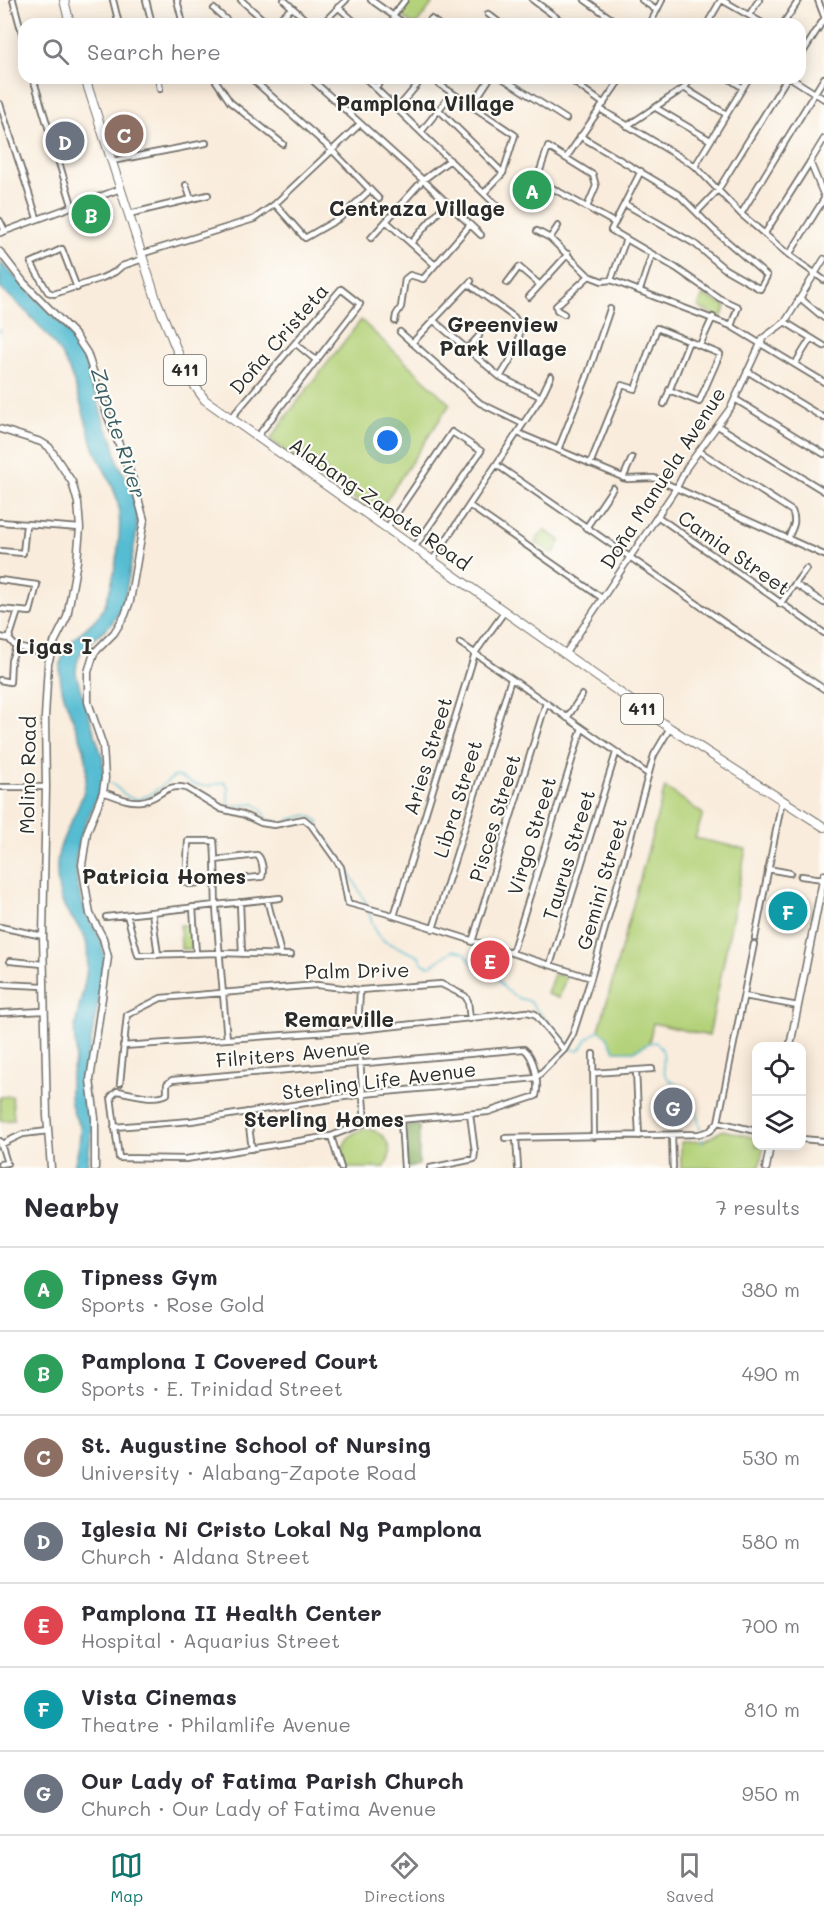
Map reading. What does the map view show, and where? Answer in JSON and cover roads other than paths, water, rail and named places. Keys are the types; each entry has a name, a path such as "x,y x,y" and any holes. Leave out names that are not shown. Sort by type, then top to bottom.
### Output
{"highway":[{"path":"64,0 68,18"},
{"name":"Alabang-Zapote Road","path":"87,84 156,299 188,375 204,400 670,728 824,827"}],"main road":[{"path":"0,252 24,283 75,335 87,353 107,414 133,480 143,515 130,602 114,633 94,653 88,672 88,702 103,746 105,778 104,791 87,832 82,855 88,908 103,938 108,957 90,1080 95,1118 95,1168"},
{"name":"Molino Road","path":"0,429 41,442 53,451 76,491 80,528 69,609 50,654 46,676 42,936 51,1168"},
{"path":"791,1042 824,877"},
{"path":"766,1168 769,1150"}],"street":[{"path":"13,0 18,19"},
{"path":"113,0 118,18"},
{"path":"146,0 150,18"},
{"path":"177,0 182,18"},
{"path":"241,0 261,18"},
{"path":"284,0 303,18"},
{"path":"328,18 346,0"},
{"path":"371,0 396,18"},
{"path":"393,16 405,0"},
{"path":"532,0 556,18"},
{"path":"585,0 610,18"},
{"path":"642,0 656,10"},
{"path":"653,18 662,0"},
{"path":"711,18 722,0 754,18"},
{"path":"749,15 759,0"},
{"path":"787,18 799,0"},
{"path":"806,47 824,17 818,0"},
{"path":"338,7 350,18"},
{"path":"280,18 292,8"},
{"path":"214,9 224,18"},
{"path":"488,14 493,18"},
{"path":"741,214 824,78"},
{"path":"35,84 72,205"},
{"path":"159,84 160,89"},
{"path":"218,84 230,102 283,144"},
{"path":"258,84 332,150 379,199"},
{"path":"317,84 481,235"},
{"path":"371,84 499,208"},
{"path":"375,88 379,84"},
{"path":"397,109 418,84"},
{"path":"439,84 515,135 503,174 484,194"},
{"path":"471,107 484,84"},
{"path":"511,84 566,119"},
{"path":"566,158 617,84"},
{"path":"627,126 656,108 687,84"},
{"path":"737,84 743,88"},
{"path":"695,166 746,84"},
{"path":"697,213 718,190 784,84"},
{"path":"800,84 824,99"},
{"path":"576,85 604,104"},
{"path":"684,88 726,114"},
{"path":"421,132 452,93"},
{"path":"0,104 37,218"},
{"path":"656,108 710,140"},
{"path":"600,109 695,166 741,214 789,255 824,280"},
{"path":"439,110 503,174"},
{"path":"77,288 62,249 31,263 51,294 56,294 77,288 115,273 123,266 142,257 254,219 275,204 360,124"},
{"path":"580,136 679,195 730,245 767,276 760,289 725,269 695,244 625,204"},
{"path":"765,233 824,139"},
{"path":"111,161 206,143"},
{"path":"587,207 596,186 593,175 548,147 535,182 615,223"},
{"path":"371,238 423,180 450,160"},
{"path":"789,255 824,198 810,162"},
{"path":"641,171 611,230 676,268 719,298 738,307 731,326"},
{"path":"186,185 191,199"},
{"path":"0,221 2,232 120,189"},
{"path":"275,204 305,238 340,218 370,190"},
{"path":"128,214 208,195"},
{"path":"411,243 446,204"},
{"path":"386,220 435,265"},
{"path":"395,321 401,307 405,279 410,275 423,279 470,225"},
{"path":"550,238 558,226"},
{"path":"537,231 550,238 589,276 611,280 713,317 824,382"},
{"path":"611,280 626,239"},
{"path":"529,297 568,254"},
{"path":"640,290 652,254"},
{"name":"Doña Manuela Avenue","path":"565,654 677,487 687,467 735,399 763,338 785,322 824,259"},
{"path":"507,283 519,267 540,285"},
{"path":"564,314 557,310 556,306 589,276"},
{"path":"412,343 470,282 514,317 519,324 521,332 519,342 500,377"},
{"name":"Doña Cristeta","path":"231,419 341,289 360,304 257,437"},
{"path":"800,298 824,318"},
{"path":"558,450 587,377 610,309"},
{"path":"700,345 713,317"},
{"path":"434,320 500,377 542,397"},
{"path":"785,322 824,346"},
{"path":"590,464 622,385 635,389 657,328 720,354 699,402 669,390"},
{"path":"400,332 480,403 524,424"},
{"path":"467,349 479,336"},
{"path":"795,364 811,338"},
{"path":"664,404 688,341"},
{"path":"295,342 317,361"},
{"path":"747,371 824,418"},
{"path":"432,561 542,397 551,376"},
{"path":"735,399 824,454"},
{"path":"718,426 824,491"},
{"path":"386,529 452,432 481,451 414,548"},
{"path":"518,433 623,478 632,480 654,478 677,487 823,553"},
{"path":"699,451 792,511 795,521 788,538"},
{"path":"623,478 632,458"},
{"path":"496,465 824,689"},
{"path":"586,528 613,488"},
{"path":"470,506 602,598"},
{"name":"Camia Street","path":"657,516 824,633"},
{"path":"0,522 80,528"},
{"path":"0,551 23,553 26,525"},
{"path":"780,604 806,569"},
{"path":"0,580 37,585 30,612 0,609"},
{"path":"795,584 824,603"},
{"path":"9,639 18,611"},
{"name":"Aries Street","path":"394,916 475,653 505,611"},
{"path":"0,637 9,639 16,647 50,654"},
{"path":"460,643 648,774"},
{"path":"0,680 10,682 11,661 16,647"},
{"name":"Libra Street","path":"433,929 511,679"},
{"path":"567,718 582,695"},
{"name":"Pisces Street","path":"472,942 546,703"},
{"name":"Virgo Street","path":"512,953 582,728"},
{"name":"Gemini Street","path":"567,1046 591,978 648,774 658,746 670,728"},
{"name":"Taurus Street","path":"550,965 585,859 616,753"},
{"path":"0,788 46,787"},
{"path":"104,791 129,800 142,801 151,799 167,788 180,787 186,788 221,809 242,814 261,823 274,825 304,819 311,825 340,867 348,903 591,978"},
{"path":"755,938 782,801"},
{"path":"215,860 259,856 262,877 216,882 186,883 188,841 214,841 216,882 216,905 227,1039"},
{"path":"768,869 790,873"},
{"path":"801,876 824,877"},
{"path":"106,917 280,898"},
{"path":"267,899 281,954"},
{"path":"240,902 242,954"},
{"path":"193,907 196,954"},
{"path":"152,912 158,955"},
{"path":"127,915 138,955 220,953 291,955"},
{"path":"0,927 42,936"},
{"path":"505,1138 705,1134 714,1128 718,1122 754,944"},
{"path":"9,961 43,964"},
{"path":"0,984 44,986"},
{"name":"Palm Drive","path":"123,1046 126,1018 129,1013 161,998 317,985 360,990 443,984 465,996 468,1001 470,1019"},
{"path":"358,1030 360,990"},
{"path":"744,996 798,1006"},
{"path":"1,1013 44,1011"},
{"path":"114,1127 119,1158 186,1159 331,1136 365,1123 488,1112 536,1096 536,1078 567,1046 531,1012 358,1030 123,1046 120,1083"},
{"path":"359,1047 365,1123"},
{"name":"Filriters Avenue","path":"114,1127 112,1093 117,1091 154,1097 163,1096 167,1094 167,1084 172,1080 524,1049 529,1053 536,1078"},
{"path":"593,1054 594,1137"},
{"path":"593,1072 652,1069"},
{"path":"636,1070 639,1136"},
{"name":"Sterling Life Avenue","path":"114,1127 173,1123 284,1108 363,1094 536,1078"},
{"path":"247,1112 252,1149"},
{"path":"430,1168 474,1159 476,1152 470,1114"},
{"path":"401,1121 404,1168"},
{"path":"718,1122 752,1130"},
{"path":"0,1164 7,1163 0,1144 23,1134 48,1131"},
{"path":"672,1135 673,1168"},
{"path":"331,1136 341,1168"},
{"path":"516,1138 518,1168"},
{"path":"806,1139 824,1141"}],"water":[{"path":"0,262 63,325 84,355 105,425 112,438 118,463 129,483 137,510 137,531 123,607 111,624 80,654 76,673 103,759 104,781 82,832 76,857 80,895 86,913 101,940 104,956 102,983 85,1072 92,1128 87,1168 74,1168 80,1141 80,1125 72,1109 70,1088 76,1055 74,1031 84,988 87,947 84,936 62,902 58,888 57,869 62,842 84,791 86,759 64,696 60,671 66,649 97,617 106,602 117,553 118,503 95,450 76,388 63,357 38,325 0,288"}],"waterway":[{"path":"108,782 131,798 137,799 143,798 176,776 202,786 224,782 228,787 228,803 232,806 255,804 268,820 280,822"},
{"path":"288,820 308,815 318,821 319,829 347,868 367,905"},
{"path":"368,910 376,933 384,941 420,957 426,965 430,966 454,950 465,953 476,969 495,974 505,989 518,998 529,1001 572,1049 578,1051 581,1049 587,1039 599,1030 606,1036 615,1051 634,1051 655,1042 662,1050 666,1076 686,1092 692,1101 700,1129"},
{"path":"702,1139 703,1143"}],"tunnel":[{"path":"790,873 801,876"}],"place":[{"name":"St. Augustine School of Nursing","path":"124,134"},
{"name":"Iglesia Ni Cristo Lokal Ng Pamplona","path":"65,141"},
{"name":"Tipness Gym","path":"532,190"},
{"name":"Pamplona I Covered Court","path":"91,214"},
{"name":"Vista Cinemas","path":"788,911"},
{"name":"Pamplona II Health Center","path":"490,960"},
{"name":"Our Lady of Fatima Parish Church","path":"673,1107"}],"district":[{"name":"Pamplona Village","path":"425,104"},
{"name":"Centraza Village","path":"417,209"},
{"name":"Greenview Park Village","path":"503,337"},
{"name":"Ligas I","path":"54,646"},
{"name":"Patricia Homes","path":"164,877"},
{"name":"Remarville","path":"339,1020"},
{"name":"Sterling Homes","path":"324,1120"}],"water label":[{"name":"Zapote River","path":"118,433"}]}
